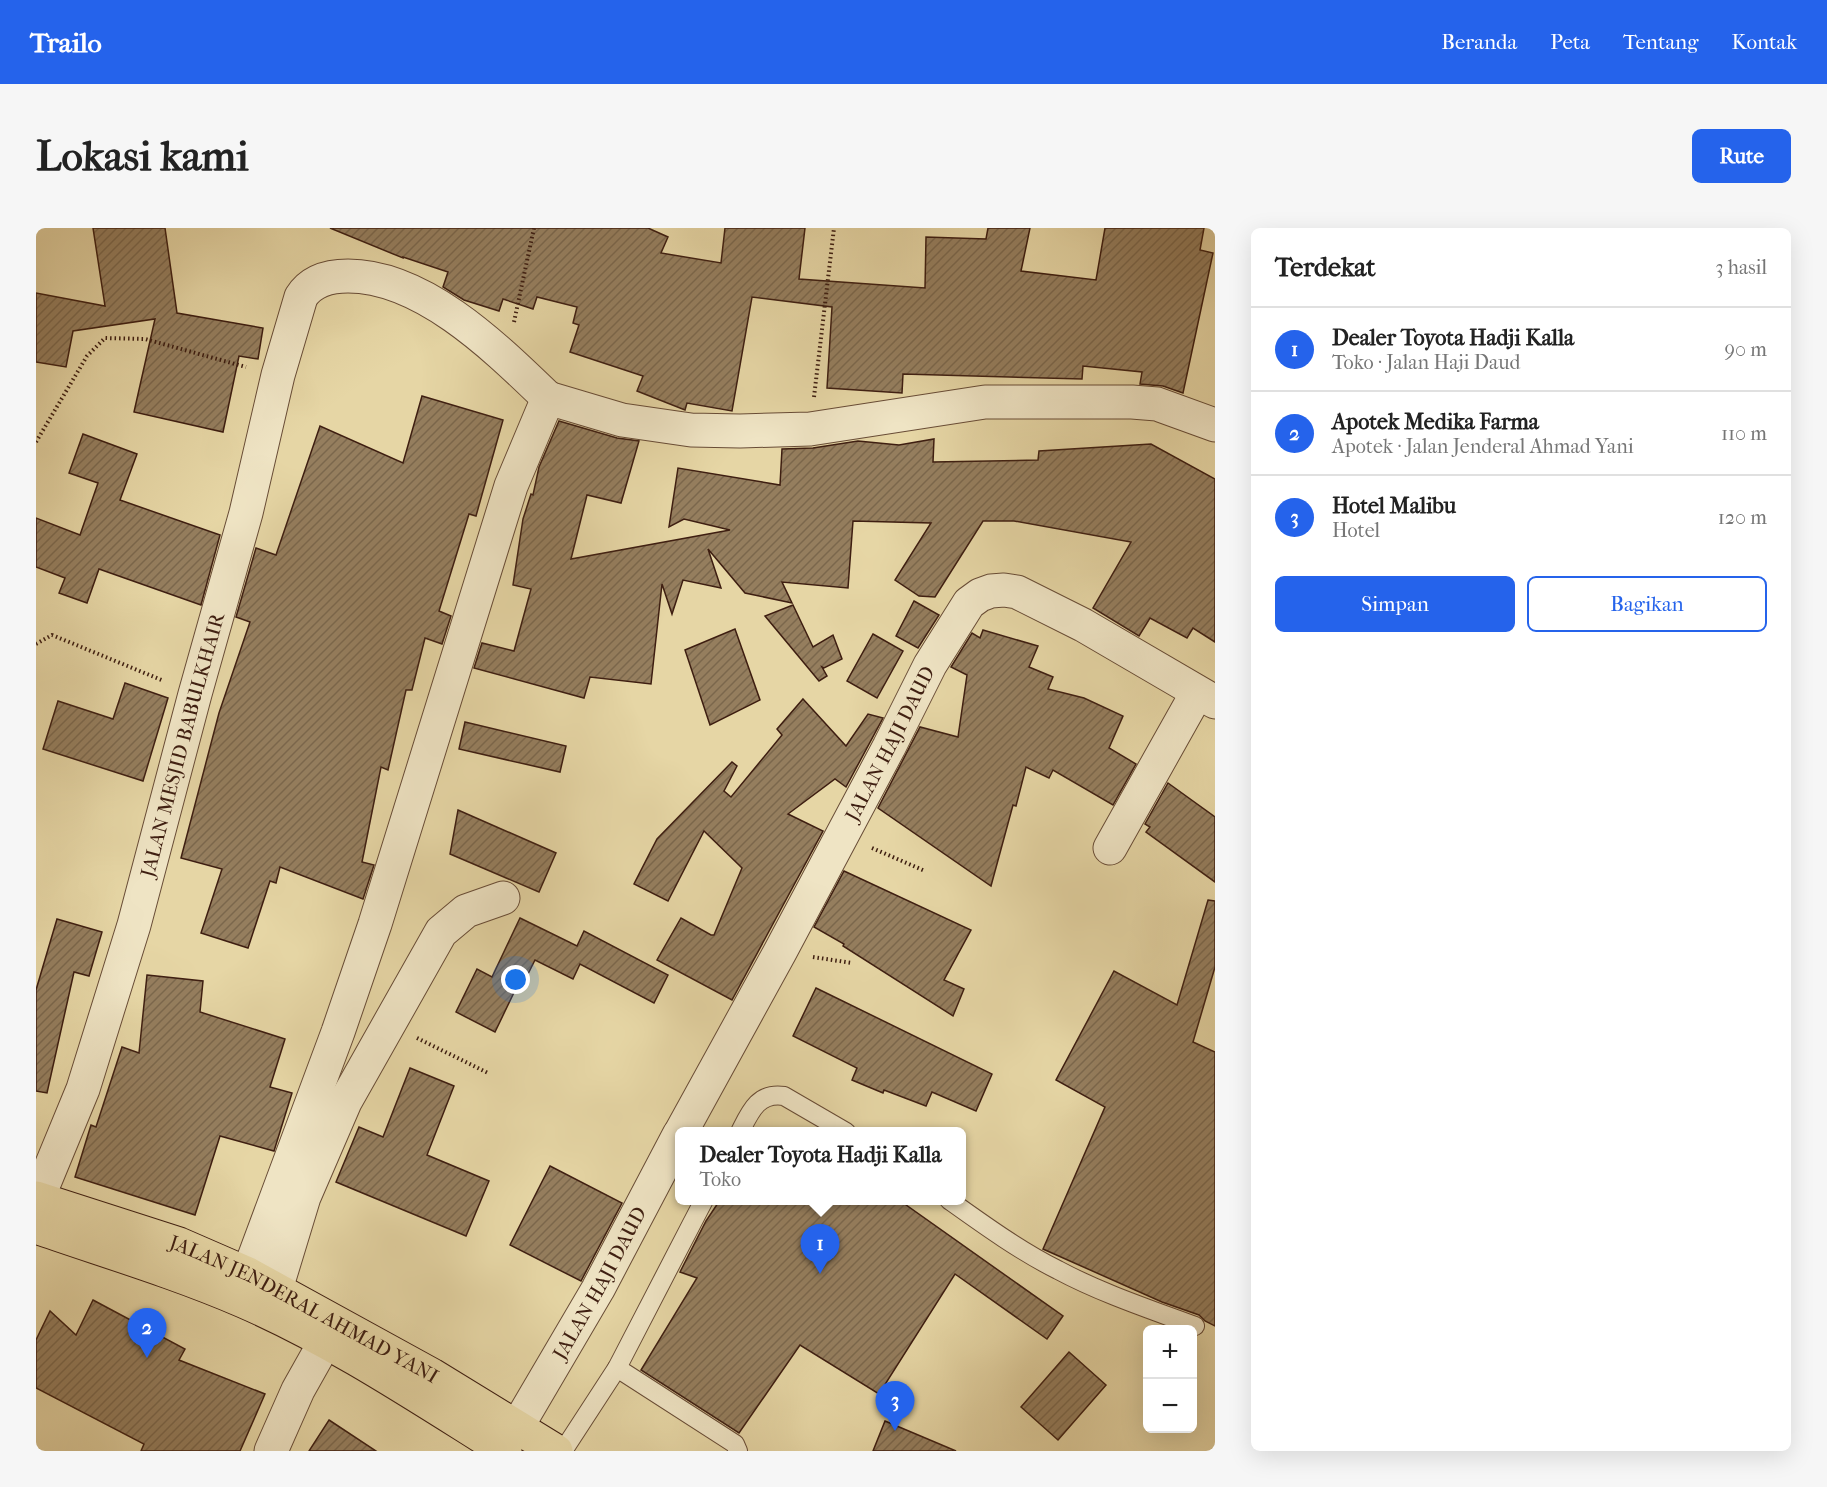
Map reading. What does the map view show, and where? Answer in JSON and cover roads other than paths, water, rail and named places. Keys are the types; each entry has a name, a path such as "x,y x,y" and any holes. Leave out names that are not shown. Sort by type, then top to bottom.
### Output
{"highway":[{"name":"JALAN JENDERAL AHMAD YANI","path":"37,1208 179,1244 262,1282 432,1375 511,1439"},
{"name":"JALAN JENDERAL AHMAD YANI","path":"37,1208 150,1266 242,1301 511,1439 556,1451"}],"street":[{"name":"JALAN MESJID BABULKHAIR","path":"37,1208 83,1089 134,925 246,513 279,375 301,297 307,287 339,276 369,276 405,288 465,322 507,358 548,398"},
{"path":"262,1282 338,1032 375,924 511,486 548,398 622,420 691,430 810,429 985,402 1053,401 1132,402 1157,405 1215,425"},
{"name":"JALAN HAJI DAUD","path":"683,1127 780,952 930,665 969,603 980,595 1004,590 1017,592 1083,625 1206,698"},
{"path":"1110,848 1206,698"},
{"path":"262,1282 304,1197 345,1102 441,932 466,911 503,898"},
{"name":"JALAN HAJI DAUD","path":"511,1439 598,1289 675,1143"},
{"path":"271,1451 298,1390 325,1342"}],"lane":[{"path":"742,1127 752,1108 765,1097 774,1094 784,1096 839,1127"},
{"path":"563,1451 617,1368 701,1205"},
{"path":"956,1205 990,1229 1058,1270 1125,1300 1192,1325"},
{"path":"617,1368 735,1444 738,1451"}],"place":[{"name":"Dealer Toyota Hadji Kalla","path":"820,1274"},
{"name":"Apotek Medika Farma","path":"147,1358"},
{"name":"Hotel Malibu","path":"895,1431"}]}
